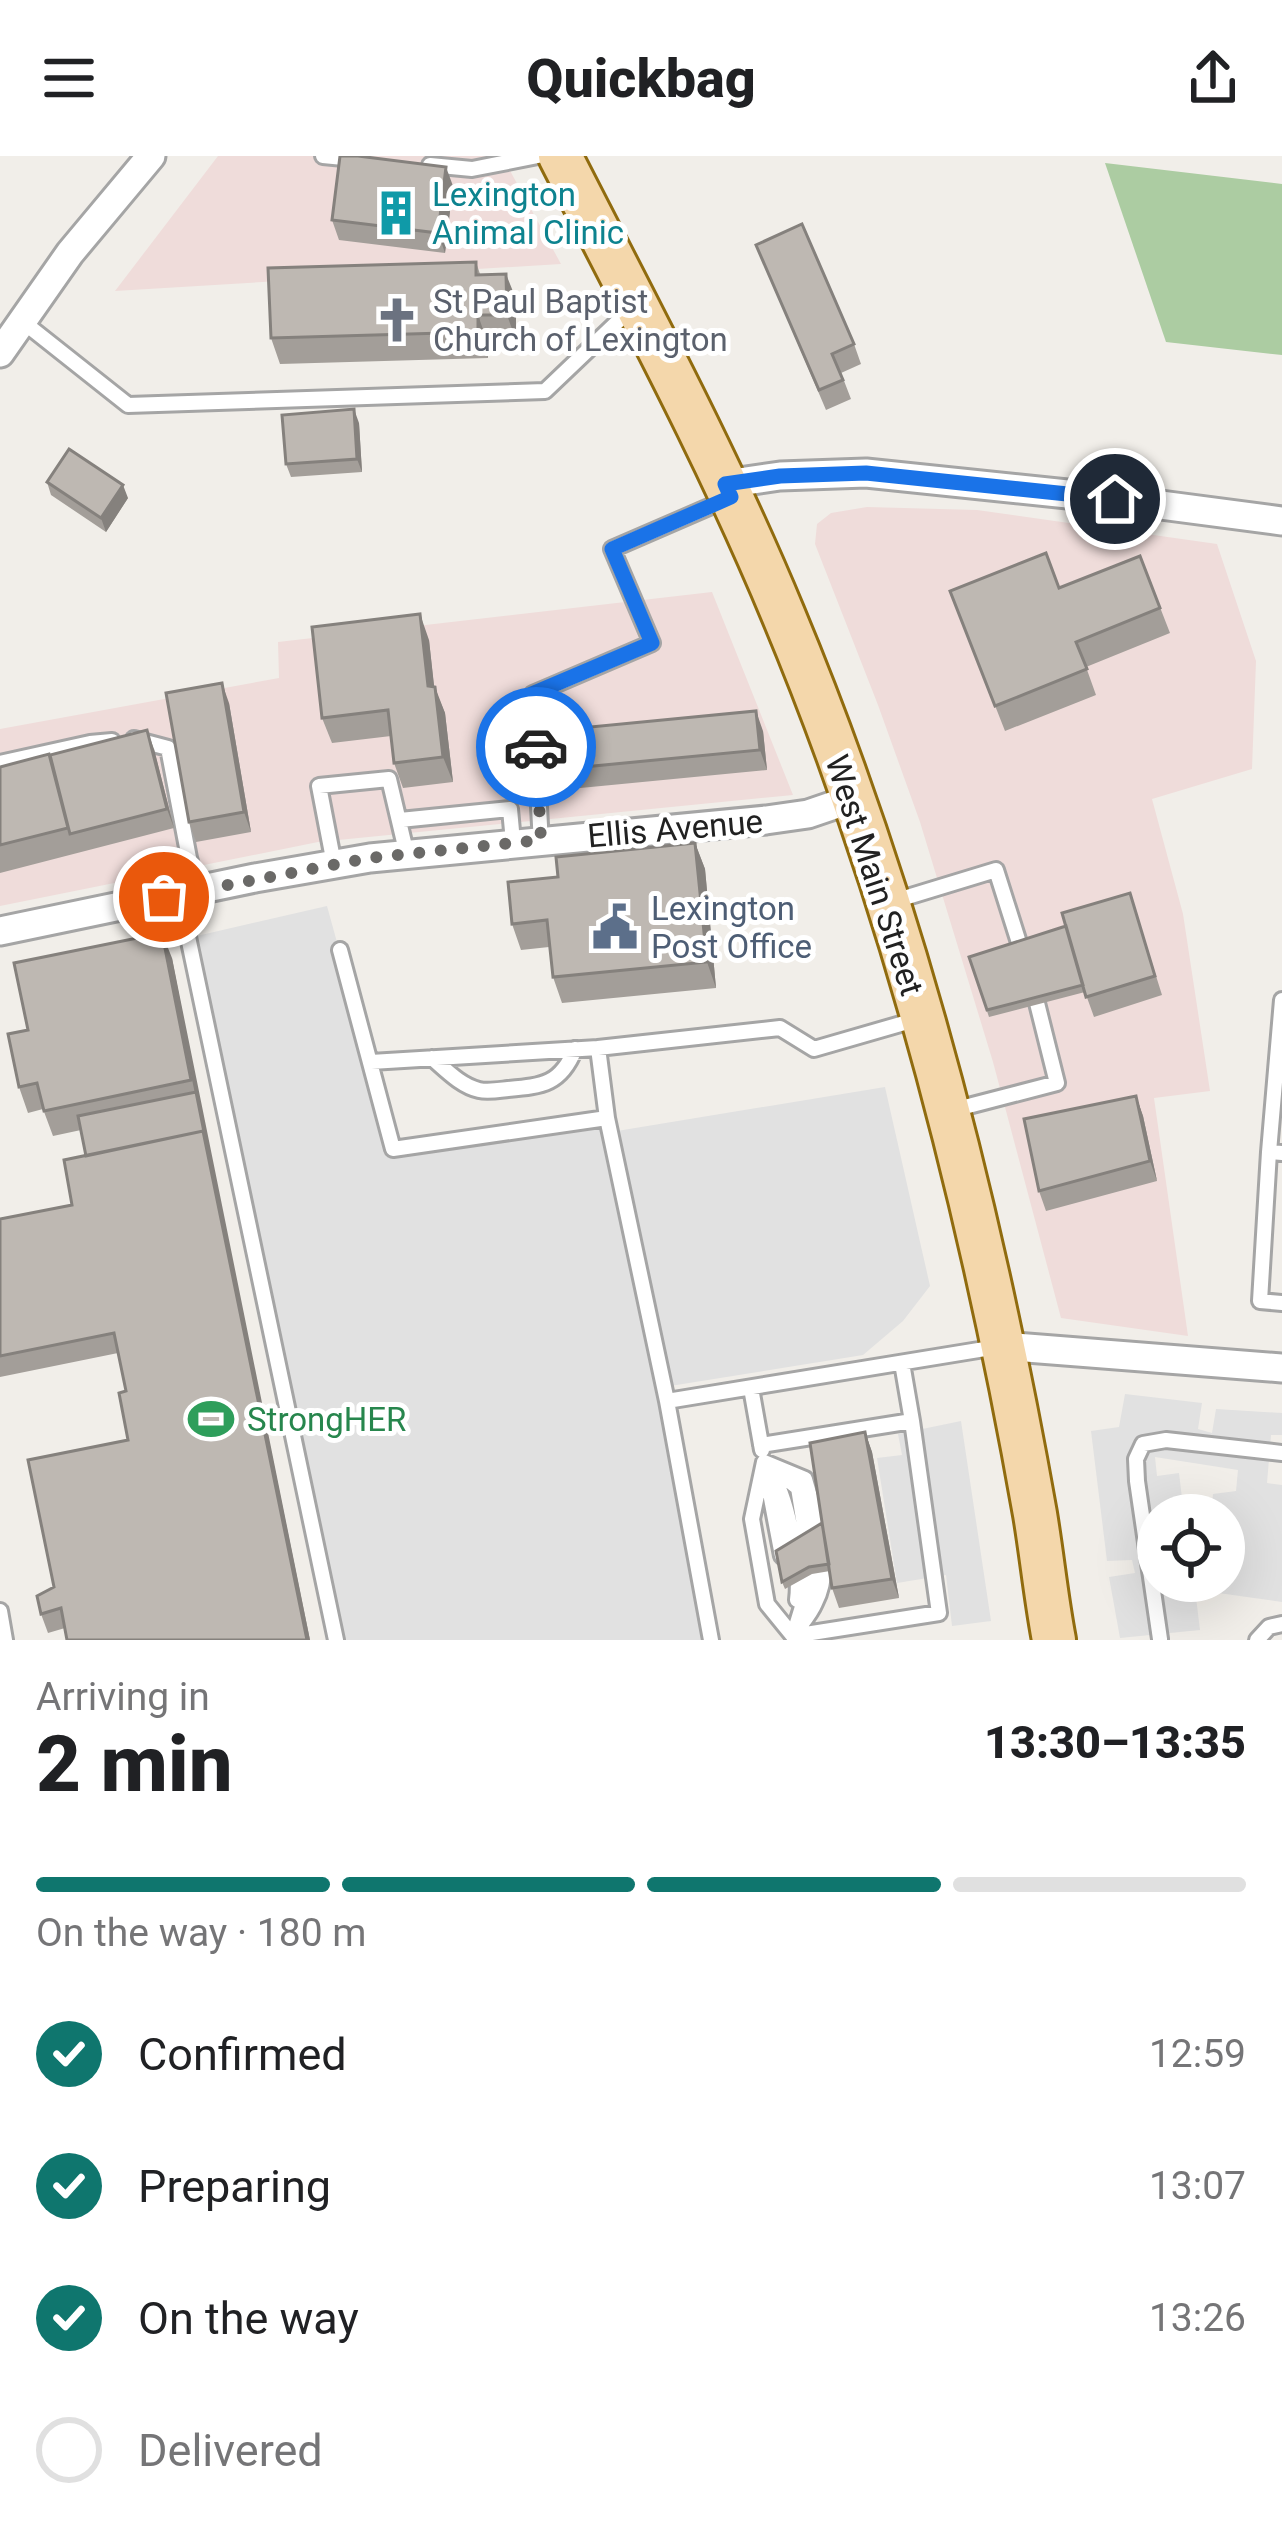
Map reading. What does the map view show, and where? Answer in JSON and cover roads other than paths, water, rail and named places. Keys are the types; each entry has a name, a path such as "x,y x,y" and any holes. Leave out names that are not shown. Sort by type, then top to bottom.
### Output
{"main road":[{"name":"West Main Street","path":"560,156 728,490 783,614 887,903 948,1112 1002,1346 1054,1640"}],"street":[{"path":"0,353 70,253 151,156"},
{"path":"728,490 780,476 866,473 1282,521"},
{"name":"Ellis Avenue","path":"0,931 334,864 766,820 808,814 852,799"},
{"path":"1002,1346 1282,1368"}],"lane":[{"path":"323,156 366,160"},
{"path":"408,164 472,169 538,156"},
{"path":"22,321 128,405 545,391 635,305"},
{"path":"532,842 532,694 652,643 612,549 728,490"},
{"path":"0,764 90,743 140,738 168,748 189,858 189,892 336,1640"},
{"path":"334,864 319,786 388,779 407,855"},
{"path":"400,820 510,809 532,842"},
{"path":"887,903 996,870 1021,949"},
{"path":"340,950 394,1149 607,1118"},
{"path":"1282,1000 1275,1153 1260,1301 1282,1303"},
{"path":"948,1112 1057,1083 1037,1004"},
{"path":"371,1062 598,1048 780,1028 814,1048 922,1018"},
{"path":"598,1048 607,1118 711,1640"},
{"path":"432,1058 462,1082 481,1090 509,1089 552,1081 567,1068 575,1049"},
{"path":"667,1401 1002,1346"},
{"path":"794,1638 939,1613 902,1363"},
{"path":"751,1388 782,1556"},
{"path":"761,1445 912,1421"},
{"path":"1160,1639 1137,1481 1136,1459 1143,1444 1166,1440 1282,1453"},
{"path":"764,1462 780,1485 800,1582 794,1638"},
{"path":"764,1462 752,1519 767,1604 794,1638"},
{"path":"764,1462 806,1479 819,1533 825,1571 816,1603 794,1638"},
{"path":"789,1587 794,1638"},
{"path":"0,1610 4,1640"},
{"path":"1257,1640 1269,1627 1282,1624"}],"place":[{"name":"Lexington Animal Clinic","path":"396,213"},
{"name":"St Paul Baptist Church of Lexington","path":"397,320"},
{"name":"Lexington Post Office","path":"615,927"},
{"name":"StrongHER","path":"211,1419"}]}
